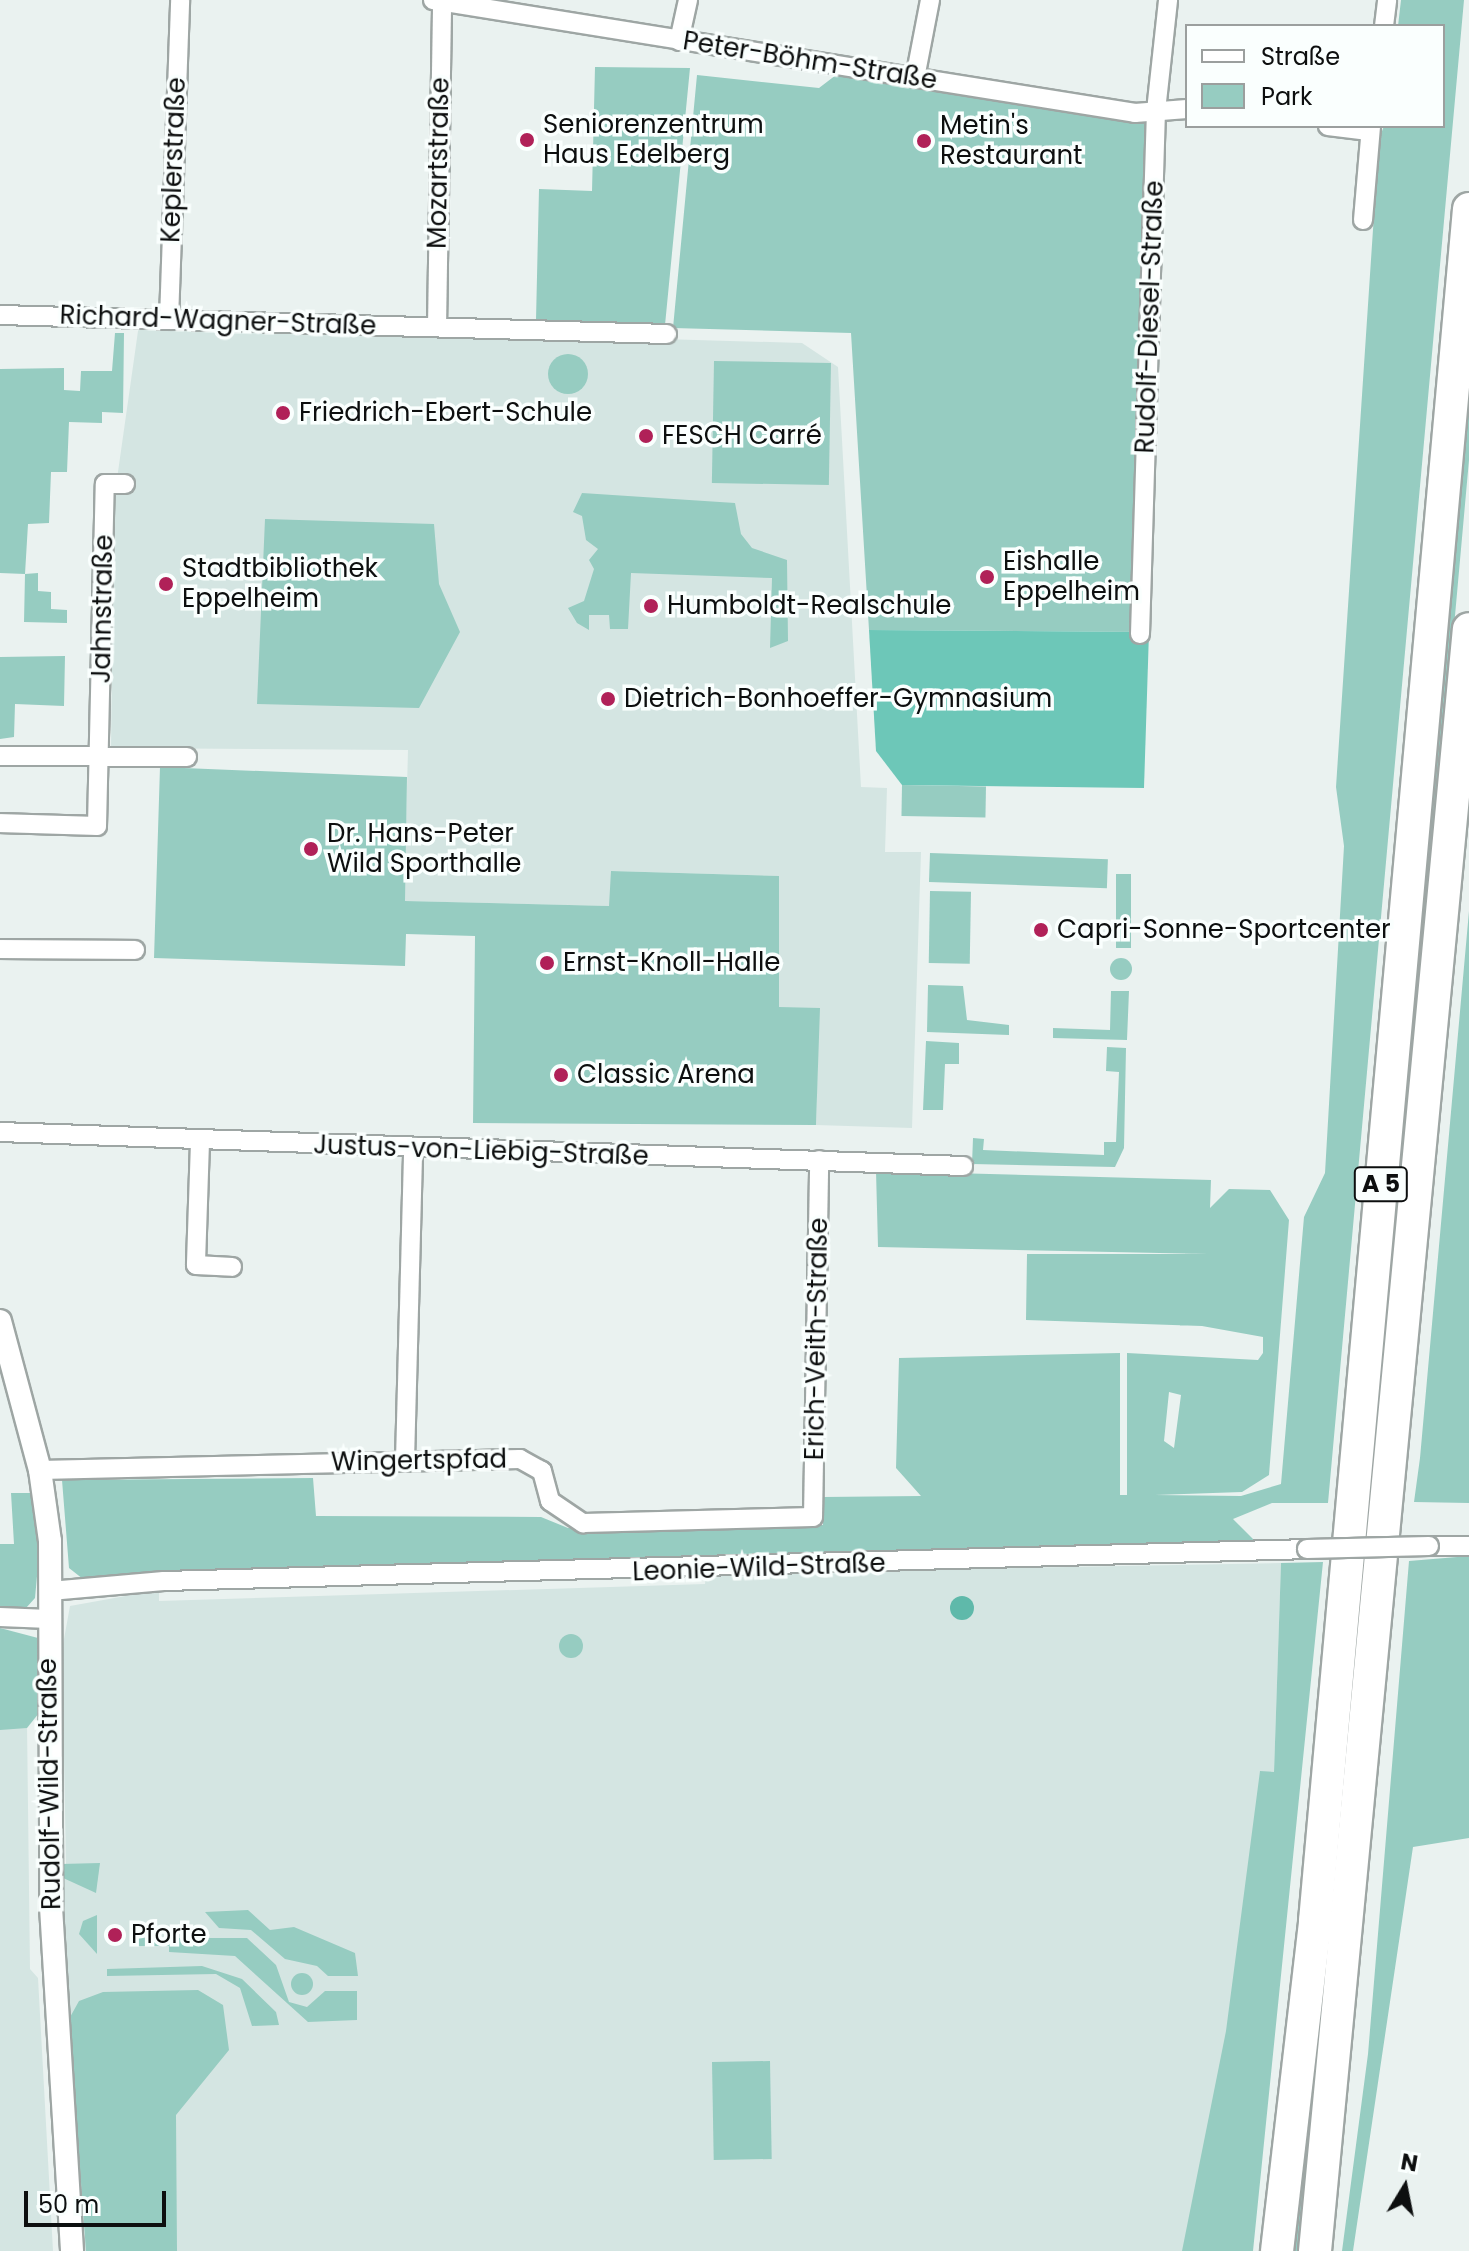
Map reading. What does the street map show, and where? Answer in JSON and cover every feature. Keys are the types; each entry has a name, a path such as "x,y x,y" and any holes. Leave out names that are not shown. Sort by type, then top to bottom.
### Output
{"highway":[{"name":"A 5","path":"1277,2251 1314,1936 1469,209"},
{"name":"A 5","path":"1315,2251 1469,629"}],"street":[{"name":"Keplerstraße","path":"169,320 180,0"},
{"path":"679,41 688,0"},
{"path":"915,78 930,0"},
{"name":"Rudolf-Diesel-Straße","path":"1140,634 1156,111 1168,0"},
{"path":"1384,24 1387,0"},
{"name":"Peter-Böhm-Straße","path":"439,1 915,78 1156,111 1185,109"},
{"name":"Mozartstraße","path":"437,327 439,1"},
{"path":"1363,220 1370,128"},
{"name":"Richard-Wagner-Straße","path":"0,315 667,334"},
{"name":"Jahnstraße","path":"101,755 105,484 125,484"},
{"path":"0,823 97,826 101,755"},
{"path":"0,756 187,757"},
{"path":"0,949 135,950"},
{"name":"Justus-von-Liebig-Straße","path":"0,1132 413,1150 963,1166"},
{"path":"200,1142 196,1265 232,1267"},
{"path":"405,1461 413,1150"},
{"name":"Erich-Veith-Straße","path":"813,1517 819,1160"},
{"name":"Rudolf-Wild-Straße","path":"0,1321 40,1470 50,1591 51,1907 72,2251"},
{"name":"Wingertspfad","path":"40,1470 520,1459 542,1471 550,1501 583,1523 813,1517"},
{"name":"Leonie-Wild-Straße","path":"50,1591 164,1581 1469,1546"},
{"path":"0,1617 49,1619"}],"shaded area":[{"path":"139,324 802,343 838,367 861,787 887,788 885,852 921,852 912,1128 816,1125 819,1009 779,1008 779,876 612,871 610,906 404,901 408,750 111,748 114,500"},
{"path":"869,630 1149,632 1144,788 902,785 876,751"},
{"path":"1281,1563 1274,1772 1227,2251 72,2251 51,1864 66,1864 62,1650 70,1606 159,1590 159,1601 705,1584 706,1574"},
{"path":"962,1596 973,1603 974,1608 967,1619 962,1620 951,1613 950,1608 957,1597"},
{"path":"0,1642 26,1642 30,1969 38,1978 53,2251 0,2251"}],"green space":[{"path":"1401,0 1464,0 1328,1503 1272,1503 1233,1519 1255,1541 83,1579 69,1568 62,1480 313,1478 316,1516 541,1517 568,1528 823,1525 823,1497 921,1496 896,1468 899,1358 1120,1353 1120,1495 1127,1495 1127,1353 1258,1360 1263,1353 1263,1337 1202,1326 1026,1320 1027,1254 1208,1254 878,1247 876,1171 1211,1180 1210,1208 1229,1189 1270,1190 1289,1220 1269,1475 1242,1492 1155,1495 1241,1496 1281,1484 1304,1217 1325,1173 1344,846 1336,787 1379,139 1383,128 1445,128 1445,24 1398,24","holes":["1169,1392 1181,1395 1174,1448 1164,1441"]},
{"path":"595,67 690,68 665,325 536,320 539,189 592,191"},
{"path":"697,75 819,88 836,75 1148,119 1149,632 869,630 851,333 673,328"},
{"path":"115,333 124,333 123,413 102,412 102,423 69,422 67,472 51,472 49,523 28,524 25,574 0,573 0,369 64,368 64,390 80,391 81,371 112,371"},
{"path":"568,354 582,360 588,374 582,388 568,394 554,388 548,374 554,360"},
{"path":"714,361 831,363 829,485 712,483"},
{"path":"1469,374 1469,460 1329,2018 1300,2251 1293,2251 1324,1990"},
{"path":"582,493 735,503 741,534 752,548 787,560 788,641 770,648 772,578 631,573 628,629 610,629 609,615 589,615 589,630 577,623 568,608 584,601 594,569 589,560 598,549 586,540 582,516 573,512"},
{"path":"265,519 434,524 439,584 460,632 419,708 257,704"},
{"path":"38,573 38,591 51,592 51,609 67,610 67,623 24,622 25,574"},
{"path":"65,656 64,706 15,704 14,737 0,739 0,657"},
{"path":"160,767 407,777 405,901 609,906 611,871 779,876 779,1007 820,1008 816,1125 473,1123 475,936 406,934 405,966 154,958"},
{"path":"902,785 986,786 985,817 901,816"},
{"path":"930,853 1108,859 1107,888 929,882"},
{"path":"1116,874 1131,874 1131,948 1116,948"},
{"path":"930,891 971,892 970,964 929,963"},
{"path":"1469,911 1469,1503 1414,1502 1420,1458"},
{"path":"1121,958 1129,961 1132,969 1129,977 1121,980 1113,977 1110,969 1113,961"},
{"path":"928,985 963,986 967,1020 1009,1025 1009,1035 927,1032"},
{"path":"1111,991 1129,991 1127,1040 1053,1038 1053,1028 1110,1030"},
{"path":"926,1041 959,1043 959,1064 945,1064 943,1110 923,1110"},
{"path":"1107,1047 1126,1048 1124,1148 1115,1167 972,1164 973,1138 984,1139 983,1150 1104,1155 1104,1142 1116,1142 1119,1072 1106,1071"},
{"path":"11,1493 34,1493 40,1543 35,1598 26,1608 0,1607 0,1544 14,1544"},
{"path":"1469,1556 1469,1838 1413,1847 1353,2251 1342,2251 1368,2054 1409,1561"},
{"path":"1323,1562 1253,2251 1182,2251 1226,2031 1260,1771 1274,1772 1281,1563"},
{"path":"0,1628 38,1638 39,1713 27,1728 0,1730"},
{"path":"566,1634 576,1634 583,1641 583,1651 576,1658 566,1658 559,1651 559,1641"},
{"path":"100,1863 96,1893 61,1877 61,1864"},
{"path":"248,1910 270,1930 294,1927 355,1953 358,1976 328,1976 317,1966 285,1959 251,1930 219,1928 205,1912"},
{"path":"97,1915 97,1954 79,1934 83,1921"},
{"path":"133,1938 247,1938 276,1965 289,2002 307,2007 325,1991 357,1991 357,2020 308,2022 235,1956 169,1952 169,1946 133,1946"},
{"path":"202,1966 242,1979 276,2012 279,2025 252,2026 240,1988 216,1974 107,1976 107,1969"},
{"path":"302,1973 310,1976 313,1984 310,1992 302,1995 294,1992 291,1984 294,1976"},
{"path":"198,1990 223,2005 229,2050 176,2115 177,2251 86,2251 69,2019 79,2001 103,1992"},
{"path":"770,2061 772,2159 714,2160 712,2062"}],"place":[{"name":"Seniorenzentrum Haus Edelberg","path":"527,140"},
{"name":"Metin's Restaurant","path":"924,141"},
{"name":"Friedrich-Ebert-Schule","path":"283,413"},
{"name":"FESCH Carré","path":"646,436"},
{"name":"Eishalle Eppelheim","path":"987,577"},
{"name":"Stadtbibliothek Eppelheim","path":"166,584"},
{"name":"Humboldt-Realschule","path":"651,606"},
{"name":"Dietrich-Bonhoeffer-Gymnasium","path":"608,699"},
{"name":"Dr. Hans-Peter Wild Sporthalle","path":"311,849"},
{"name":"Capri-Sonne-Sportcenter","path":"1041,930"},
{"name":"Ernst-Knoll-Halle","path":"547,963"},
{"name":"Classic Arena","path":"561,1075"},
{"name":"Pforte","path":"115,1935"}]}
